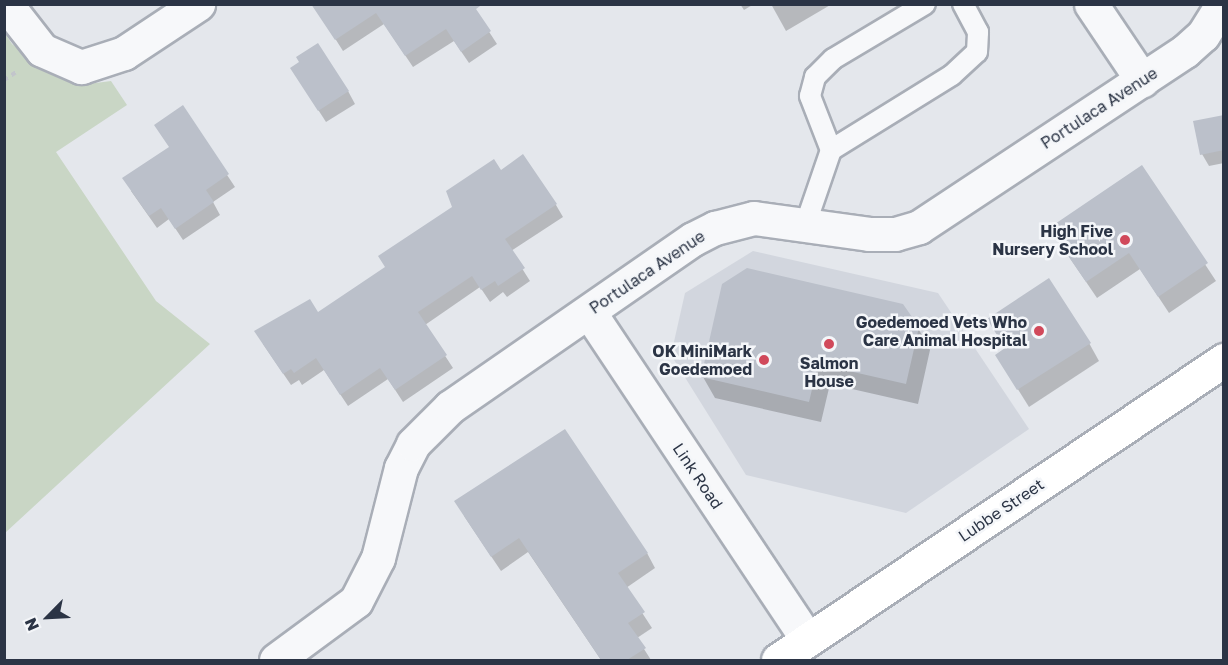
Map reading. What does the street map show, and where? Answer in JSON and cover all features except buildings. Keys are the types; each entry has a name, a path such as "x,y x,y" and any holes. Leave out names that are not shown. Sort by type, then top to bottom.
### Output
{"main road":[{"name":"Lubbe Street","path":"778,660 1224,360"}],"street":[{"path":"6,4 42,50 81,67 124,53 198,4"},
{"path":"1091,4 1142,80"},
{"name":"Portulaca Avenue","path":"276,660 356,601 378,558 400,468 413,444 430,424 589,312 715,228 754,218 806,223 869,234 895,234 919,227 1142,80 1203,35 1222,4"},
{"name":"Link Road","path":"589,312 808,640"}],"lane":[{"path":"831,150 810,96 815,77 833,59 925,4"},
{"path":"806,223 831,150 970,62 977,52 979,38 963,4"}],"shaded area":[{"path":"753,251 938,293 1029,429 906,513 746,475 671,355 685,293"}],"green space":[{"path":"4,32 12,44 39,65 65,79 88,84 111,81 127,105 56,152 156,301 210,344 5,533"}],"place":[{"name":"High Five Nursery School","path":"1125,240"},
{"name":"Goedemoed Vets Who Care Animal Hospital","path":"1039,331"},
{"name":"Salmon House","path":"829,344"},
{"name":"OK MiniMark Goedemoed","path":"764,360"}]}
